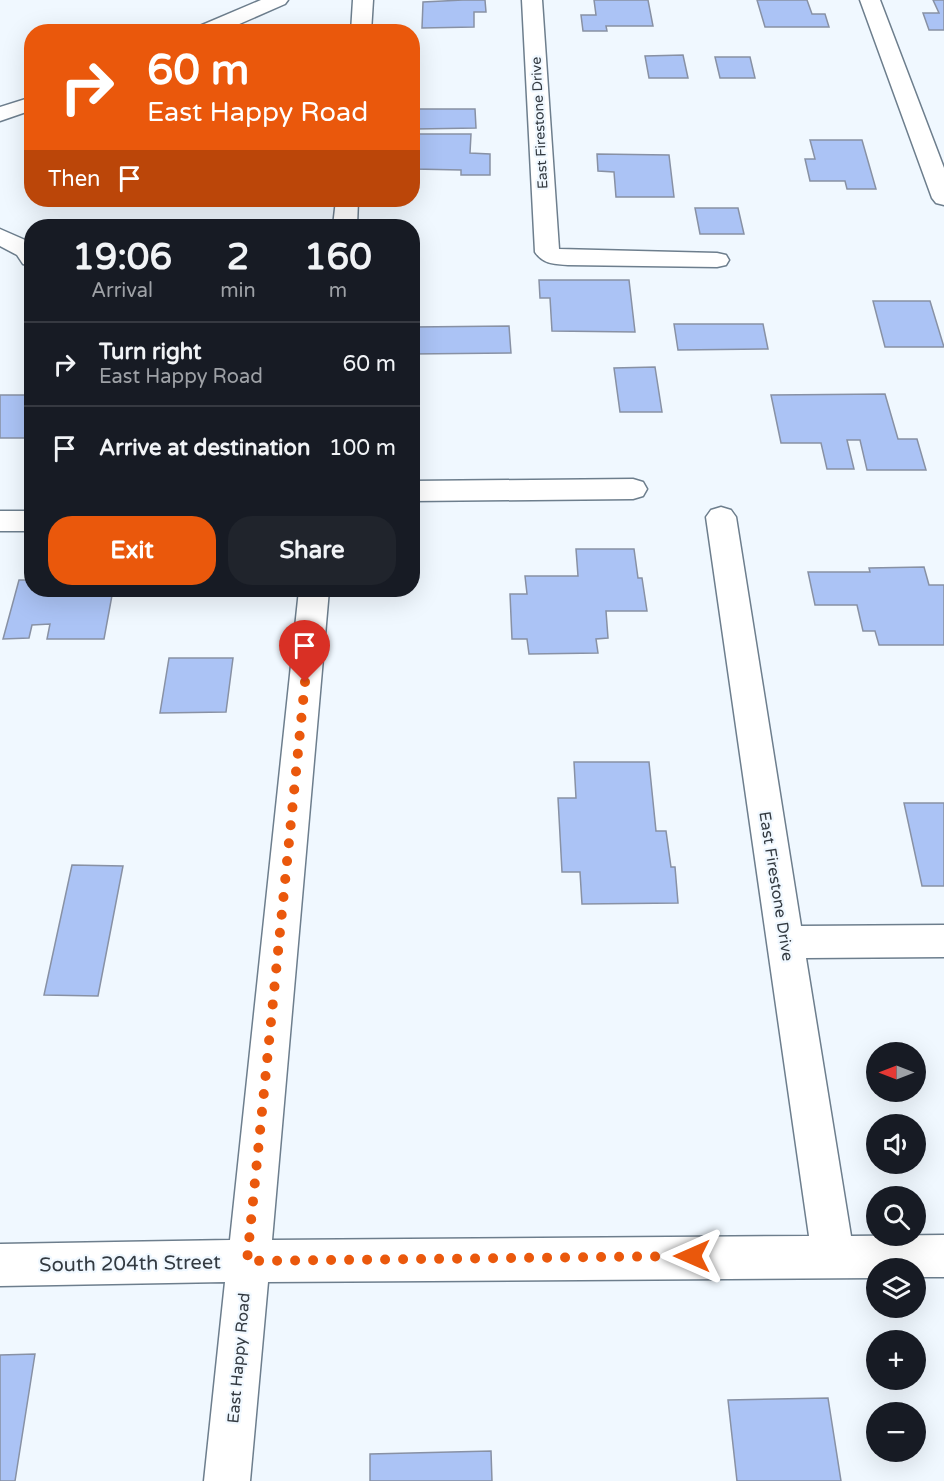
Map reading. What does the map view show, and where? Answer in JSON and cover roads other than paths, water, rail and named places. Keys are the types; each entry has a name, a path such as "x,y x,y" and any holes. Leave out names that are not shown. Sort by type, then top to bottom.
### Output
{"street":[{"path":"362,24 363,0"},
{"name":"East Firestone Drive","path":"532,0 547,252 554,257 568,258 717,260"},
{"path":"870,0 944,198"},
{"path":"221,24 270,3"},
{"path":"259,24 270,3"},
{"path":"0,114 24,106"},
{"path":"0,236 24,248"},
{"path":"420,490 633,489"},
{"name":"East Firestone Drive","path":"721,517 833,1255"},
{"path":"0,521 24,520"},
{"name":"East Happy Road","path":"227,1481 313,597"},
{"path":"786,942 944,941"},
{"name":"South 204th Street","path":"0,1265 833,1255 944,1256"}]}
